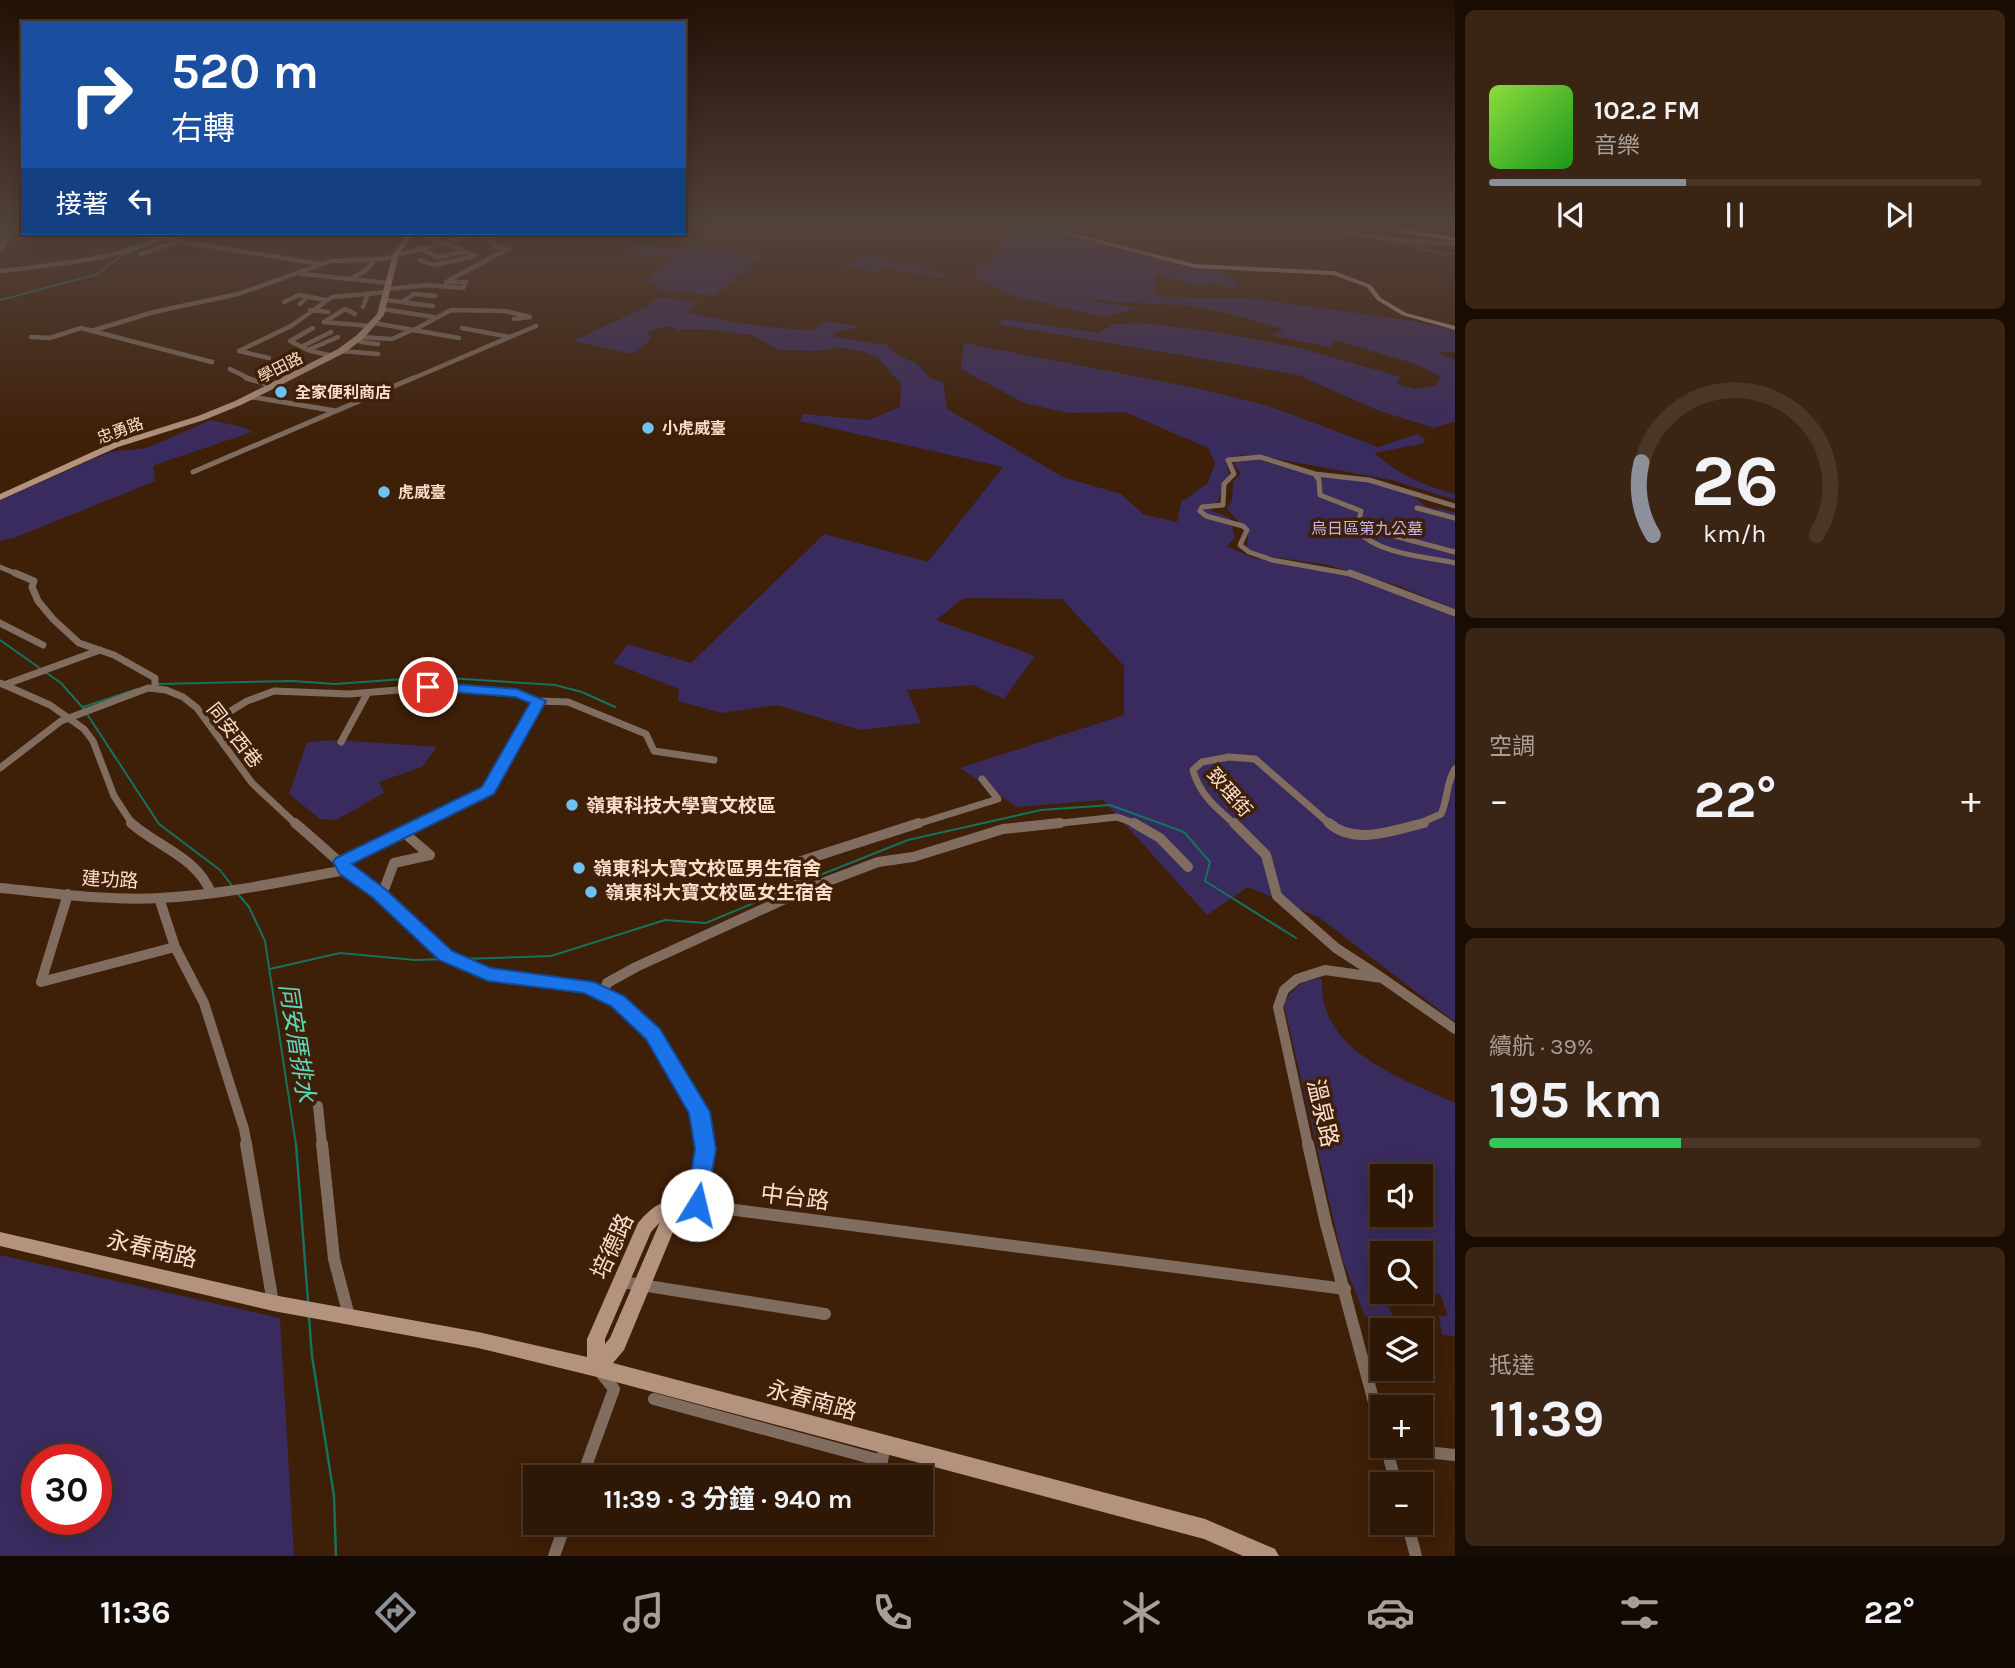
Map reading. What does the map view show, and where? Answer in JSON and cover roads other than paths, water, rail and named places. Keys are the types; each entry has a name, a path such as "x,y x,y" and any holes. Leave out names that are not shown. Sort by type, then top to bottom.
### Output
{"street":[{"path":"91,331 154,312 214,300"},
{"path":"284,303 287,300"},
{"path":"300,303 304,300"},
{"path":"269,358 239,351 291,326 326,300"},
{"path":"363,307 366,300"},
{"name":"學田路","path":"252,397 341,351 372,324 385,300"},
{"path":"399,300 402,302 435,301 423,300"},
{"path":"402,302 406,300"},
{"path":"1381,300 1404,314 1455,328"},
{"path":"355,314 345,309 324,322 372,324 459,338"},
{"path":"382,309 434,317"},
{"path":"310,310 328,312"},
{"path":"357,339 392,339 453,310 506,312 530,317 514,319"},
{"path":"193,472 536,326"},
{"path":"31,337 50,338 77,328 212,362"},
{"path":"313,328 290,341 308,351 332,356"},
{"path":"462,328 510,337"},
{"path":"300,347 331,332"},
{"path":"308,351 338,337"},
{"path":"357,339 378,344"},
{"path":"341,351 378,354"},
{"path":"230,369 242,377 273,386"},
{"path":"252,397 338,411"},
{"name":"忠勇路","path":"0,497 106,449 201,418 252,397"},
{"path":"1455,506 1381,480 1342,474 1315,474 1254,456 1238,456 1228,460 1234,474 1224,484 1223,505 1202,507 1200,511 1206,516 1243,526 1247,530 1240,545 1253,556 1339,570 1392,587 1455,613"},
{"path":"1315,474 1319,480 1320,495 1361,511 1357,526 1359,534 1376,544 1455,563"},
{"path":"1417,509 1455,518"},
{"path":"1357,526 1393,531 1411,540 1455,552"},
{"name":"同安西巷","path":"0,567 34,581 32,587 38,601 59,626 79,642 122,659 155,678 155,688 176,695 211,723 253,783 344,866"},
{"path":"0,623 43,645"},
{"path":"2,684 100,650"},
{"path":"2,684 38,699 69,718 93,740 117,801 127,817 199,873 215,893"},
{"path":"211,723 247,701 274,691 367,694 435,687 517,693 538,701 568,702 646,734 654,751 715,760"},
{"path":"0,768 69,718 140,690 155,688"},
{"path":"341,742 367,694"},
{"path":"538,701 489,790 344,866 378,893 429,942 468,968 509,978 587,986 618,1001 653,1034 699,1112 706,1149 697,1205"},
{"name":"致理街","path":"1382,978 1336,947 1277,897 1271,887 1266,855 1205,794 1193,770 1202,762 1229,757 1255,760 1337,830 1364,836 1434,820 1445,809 1448,780 1455,769"},
{"path":"807,889 791,870 795,863 827,856 941,813 998,799 982,779"},
{"path":"603,993 607,983 636,967 807,889 878,862 913,857 1003,830 1117,817 1145,827 1160,838 1188,867"},
{"path":"378,893 385,887 394,863 430,855 409,837"},
{"name":"建功路","path":"0,888 159,898 215,893 344,866"},
{"path":"68,894 41,982 175,947"},
{"path":"159,898 175,947 204,1003 244,1129 274,1303"},
{"name":"溫泉路","path":"1372,1395 1326,1224 1278,1007 1284,990 1292,982 1325,970 1382,978 1455,1029"},
{"path":"318,1106 334,1259 343,1315"},
{"name":"中台路","path":"697,1205 1345,1289"},
{"name":"培德路","path":"597,1368 617,1344 631,1284 666,1227 697,1205"},
{"name":"永春南路","path":"0,1239 274,1303 478,1340 597,1368 1205,1529 1268,1556"},
{"path":"631,1284 825,1314"},
{"path":"586,1465 614,1389 597,1368"},
{"path":"654,1399 882,1461 885,1444"},
{"path":"1433,1452 1455,1455"},
{"path":"554,1556 561,1535"},
{"path":"1410,1535 1416,1556"}],"waterway":[{"name":"同安厝排水","path":"0,640 41,669"},
{"name":"同安厝排水","path":"45,672 61,683 84,709"},
{"path":"159,684 293,681 335,684 432,677 555,685 582,692 615,707"},
{"path":"83,707 137,689"},
{"name":"同安厝排水","path":"87,714 159,824 220,870 233,887"},
{"path":"805,881 908,840 1041,810 1110,805 1184,832 1210,862 1205,881 1296,938"},
{"path":"462,959 551,956 665,920 706,923 797,885"},
{"name":"同安厝排水","path":"238,894 249,907 265,941 296,1145"},
{"path":"270,969 340,953 415,960 446,959"},
{"name":"同安厝排水","path":"296,1144 308,1301"},
{"name":"同安厝排水","path":"309,1317 312,1356 334,1496 336,1556"}],"place":[{"name":"全家便利商店","path":"281,392"},
{"name":"小虎威臺","path":"648,428"},
{"name":"虎威臺","path":"384,492"},
{"name":"嶺東科技大學寶文校區","path":"572,805"},
{"name":"嶺東科大寶文校區男生宿舍","path":"579,868"},
{"name":"嶺東科大寶文校區女生宿舍","path":"591,892"}],"park label":[{"name":"烏日區第九公墓","path":"1367,528"}]}
